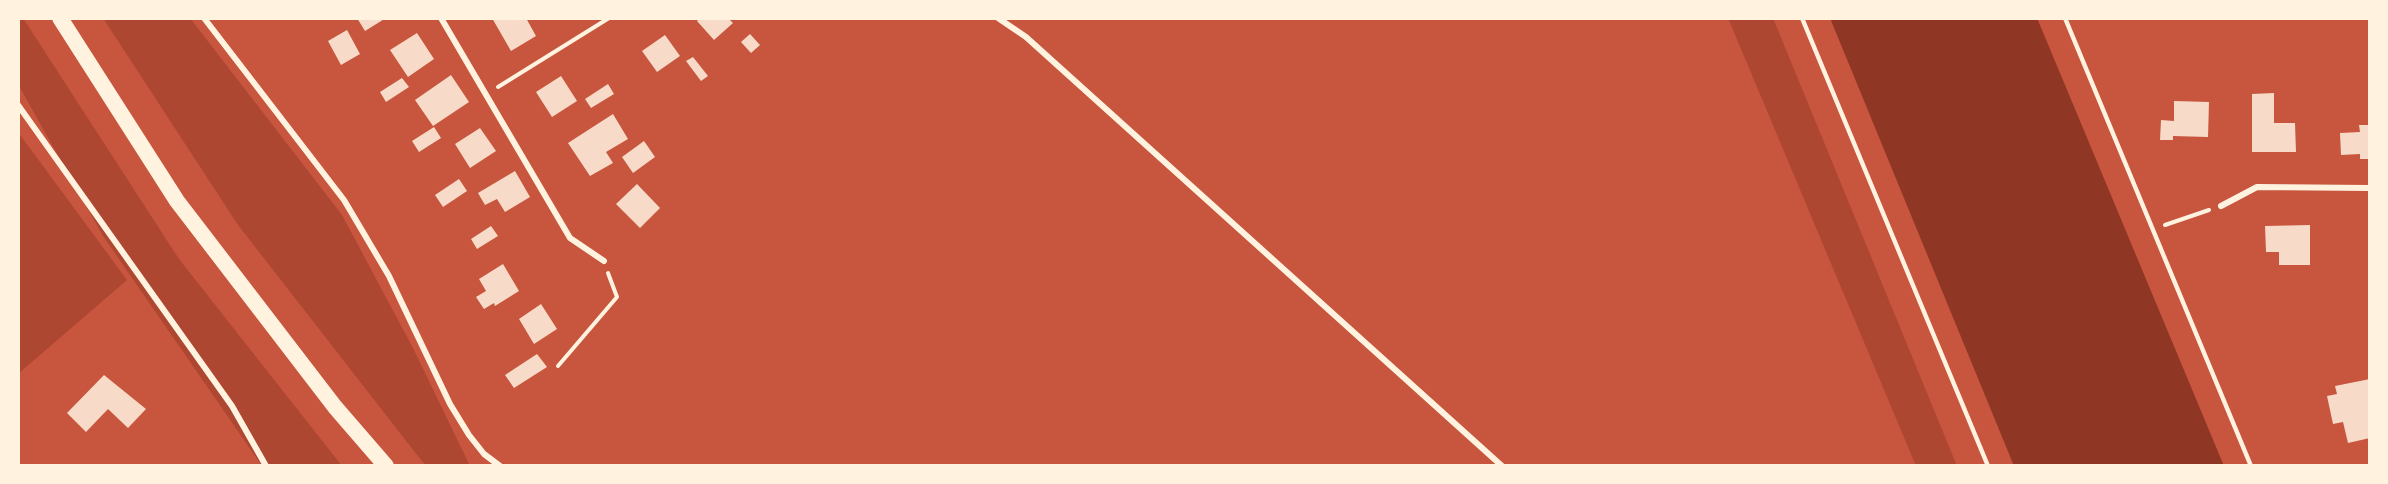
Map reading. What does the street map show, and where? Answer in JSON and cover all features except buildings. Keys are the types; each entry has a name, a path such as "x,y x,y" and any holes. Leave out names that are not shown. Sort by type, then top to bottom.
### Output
{"highway":[{"path":"60,18 177,201 335,407 386,466"}],"street":[{"path":"204,18 344,200 389,276 450,404 484,454 500,466"},
{"path":"441,18 570,238 604,261"},
{"path":"998,18 1026,37 1502,466"},
{"path":"18,105 232,406 266,466"},
{"path":"2221,206 2256,187 2370,188"}],"lane":[{"path":"1802,18 1988,466"},
{"path":"2065,18 2251,466"}],"path":[{"path":"487,94 609,18"},
{"path":"2152,229 2192,216"},
{"path":"558,366 617,297 604,261"}],"shaded area":[{"path":"18,18 23,18 179,259 342,466 262,466 103,236 18,84"},
{"path":"103,18 190,18 342,215 413,348 472,466 427,466 421,460 238,225"},
{"path":"1728,18 1773,18 1957,466 1916,466"},
{"path":"1830,18 2037,18 2224,466 2014,466"},
{"path":"18,132 127,280 18,374"}]}
